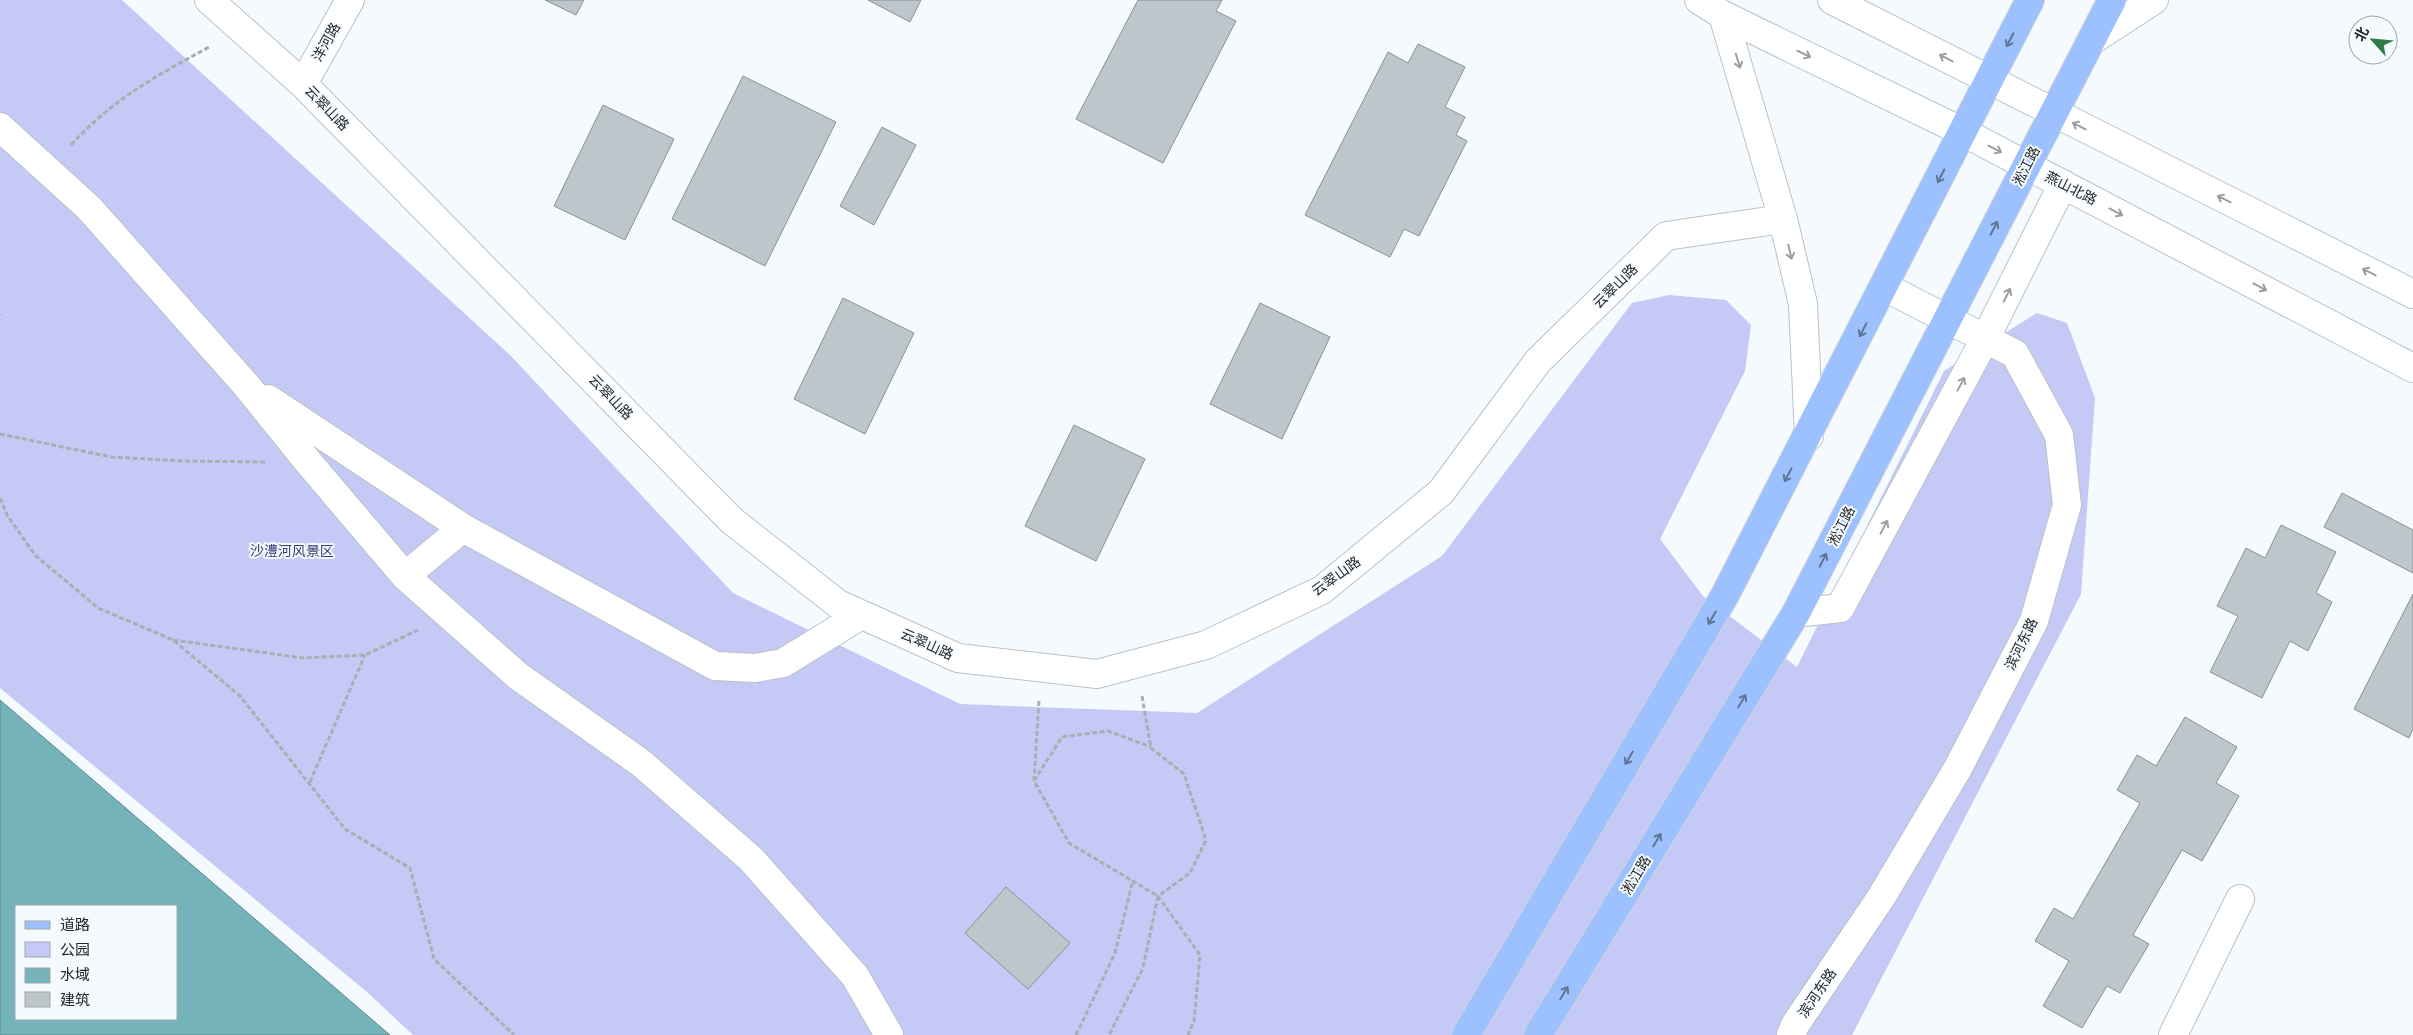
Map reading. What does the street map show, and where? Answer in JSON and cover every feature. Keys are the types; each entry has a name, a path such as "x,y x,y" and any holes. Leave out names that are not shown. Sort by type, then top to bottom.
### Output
{"main road":[{"path":"1466,1035 1725,595 1885,287 2030,0"},
{"name":"淞江路","path":"1538,1035 1796,612 2112,0"}],"street":[{"name":"云翠山路","path":"209,0 303,84 731,520 838,604 958,658 1097,674 1206,645 1322,590 1441,492 1538,361 1666,236 1783,219"},
{"name":"洋河路","path":"303,84 350,0"},
{"name":"燕山北路","path":"1699,0 1723,15 1963,132 2413,368"},
{"path":"1832,0 2413,294"},
{"path":"2091,41 2154,0"},
{"path":"1723,15 1783,219 1803,304 1808,436"},
{"path":"0,127 89,208 246,385 405,576 518,676 642,763 751,859 855,976 889,1035"},
{"path":"1796,612 1840,608 1985,339 2063,184"},
{"name":"滨河东路","path":"1791,1035 1795,1025 1882,896 1958,768 2034,621 2066,504 2059,436 2015,354 1885,287"},
{"path":"246,385 462,528 715,666 754,668 783,663 861,615"},
{"path":"405,576 462,528"},
{"path":"2173,1035 2240,899"}],"path":[{"path":"48,170 94,120 138,86 242,29"},
{"path":"0,434 111,457 184,461 309,463"},
{"path":"0,498 7,515 35,555 98,608 172,640 303,658 365,655 450,616"},
{"path":"172,640 240,696 310,782 345,829 410,868 434,958 514,1035"},
{"path":"310,782 365,655"},
{"path":"1137,663 1151,748"},
{"path":"1042,667 1034,781 1069,843 1158,896 1200,955 1194,1021 1188,1035"},
{"path":"1034,781 1062,738 1108,731 1151,748 1184,774 1206,840 1190,873 1158,896 1143,968 1109,1035"},
{"path":"1076,1035 1115,953 1133,880"}],"green space":[{"name":"沙澧河风景区","path":"0,0 122,0 511,356 733,593 960,704 1197,713 1442,556 1632,303 1669,295 1726,300 1751,325 1745,371 1660,539 1703,596 1797,667 1944,371 2037,313 2067,323 2095,398 2081,594 1852,1035 413,1035 367,992 0,688"}],"water":[{"path":"0,700 390,1035 0,1035"}],"building":[{"path":"545,0 584,0 576,15"},
{"path":"868,0 921,0 910,22"},
{"path":"1138,0 1222,0 1216,11 1236,21 1163,163 1076,119"},
{"path":"1418,44 1465,67 1445,107 1465,117 1456,135 1467,141 1419,236 1404,229 1390,257 1305,215 1388,52 1408,63"},
{"path":"743,76 836,122 765,266 672,219"},
{"path":"603,105 674,139 625,240 554,206"},
{"path":"882,127 916,145 874,225 840,206"},
{"path":"843,298 914,333 865,434 794,399"},
{"path":"1260,303 1330,337 1282,439 1210,404"},
{"path":"1074,425 1145,459 1096,561 1025,526"},
{"path":"2342,493 2413,530 2413,573 2324,527"},
{"path":"2281,525 2336,552 2316,593 2332,602 2308,651 2290,641 2262,698 2210,672 2238,616 2217,606 2246,548 2265,558"},
{"path":"2413,594 2413,729 2409,738 2354,709"},
{"path":"2185,717 2237,747 2216,783 2239,796 2202,861 2182,850 2133,935 2149,944 2120,993 2107,986 2082,1028 2043,1006 2069,961 2035,941 2054,908 2073,919 2140,803 2117,790 2137,755 2156,766"},
{"path":"1006,887 1070,943 1028,989 965,933"}]}
